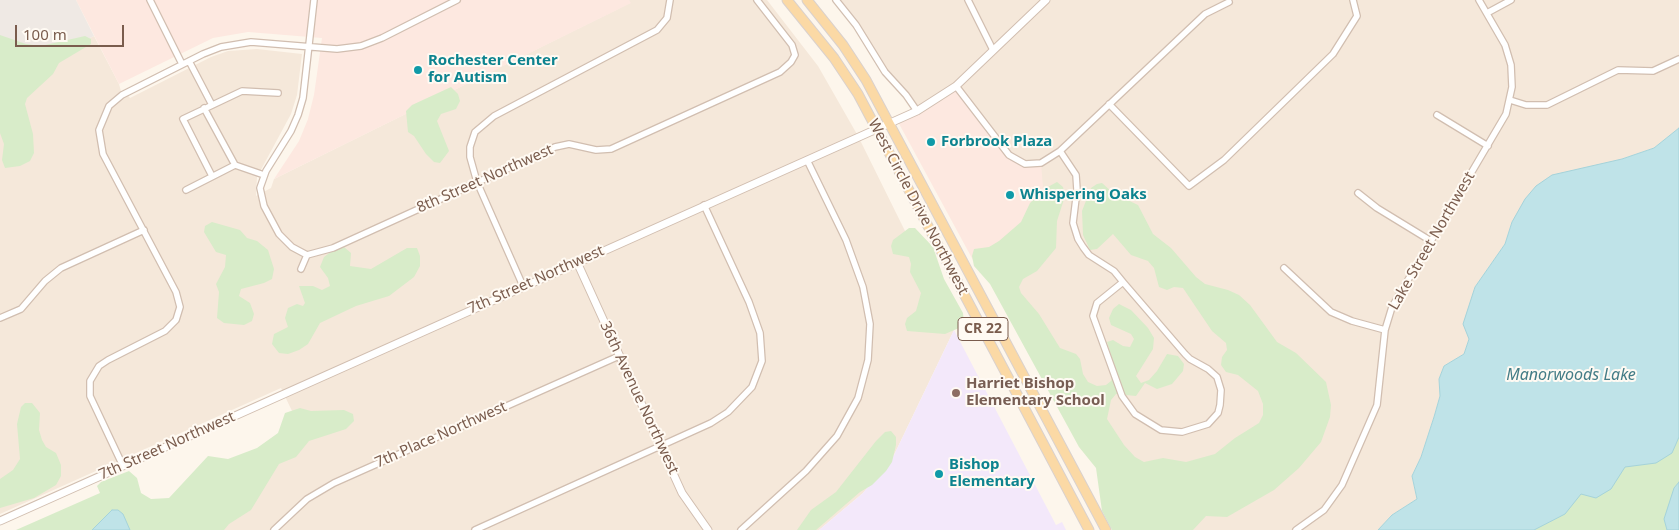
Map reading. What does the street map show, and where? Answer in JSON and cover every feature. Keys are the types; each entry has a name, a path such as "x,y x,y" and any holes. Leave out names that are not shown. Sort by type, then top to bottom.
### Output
{"main road":[{"name":"West Circle Drive Northwest","path":"787,0 848,78 1089,530"},
{"name":"West Circle Drive Northwest","path":"807,0 858,68 1106,530"}],"street":[{"path":"150,0 182,64"},
{"path":"300,269 307,255 292,248 279,234 264,206 260,188 264,175 291,131 303,98 314,0"},
{"path":"123,466 90,396 90,381 99,366 108,360 166,331 176,320 180,307 176,292 106,160 99,140 101,123 105,112 122,95 214,49 241,43 264,42 337,49 368,44 457,0"},
{"path":"524,286 477,182 470,148 475,132 482,124 657,30 667,18 670,0"},
{"name":"8th Street Northwest","path":"307,255 333,248 562,144 603,150 611,149 780,72 791,62 795,55 785,34 757,0"},
{"path":"836,0 856,25 885,72 906,95 917,111"},
{"path":"968,0 993,50"},
{"name":"7th Street Northwest","path":"0,521 917,111 956,86 1046,0"},
{"path":"1109,104 1189,186 1224,160 1333,54 1357,16 1353,0"},
{"name":"Lake Street Northwest","path":"1296,530 1328,505 1346,475 1379,397 1385,330 1395,301 1502,122 1510,100 1512,77 1508,55 1479,0"},
{"path":"1486,13 1511,0"},
{"path":"956,86 1003,149 1024,164 1037,164 1060,152 1205,14 1229,2"},
{"path":"1510,100 1526,105 1547,105 1618,70 1653,71 1679,59"},
{"path":"189,61 212,105"},
{"path":"212,176 183,119 242,92 278,94"},
{"path":"204,108 235,165 264,175"},
{"path":"1437,115 1488,146"},
{"path":"1060,152 1073,167 1077,178 1073,215 1078,239 1089,254 1114,271 1184,354 1217,377 1222,398 1218,413 1208,424 1182,432 1161,430 1135,414 1122,396 1093,316 1097,303 1123,282"},
{"path":"741,530 806,471 837,436 858,398 868,360 870,324 863,287 846,240 807,160"},
{"path":"186,190 235,165"},
{"path":"1358,193 1377,208 1431,241"},
{"path":"475,530 660,446 728,412 752,387 762,360 762,346 756,319 704,205"},
{"path":"0,318 22,309 45,281 62,268 144,230"},
{"name":"36th Avenue Northwest","path":"577,262 682,493 708,530"},
{"path":"1284,268 1331,312 1352,321 1385,330"},
{"name":"7th Place Northwest","path":"274,530 306,499 334,483 619,356"}],"shaded area":[{"path":"0,0 76,0 94,36 16,75 0,74"},
{"path":"76,0 629,0 631,3 274,179 299,141 308,119 314,95 322,38 248,32 213,38 119,84"},
{"path":"629,0 767,0 818,66 858,136 954,330 894,455 863,493 819,530 175,530 303,434 281,388 0,514 0,74 16,75 94,36 119,84 122,95 126,93 130,98 211,57 228,51 257,49 302,54 297,95 291,114 257,177 256,196 271,188 274,179 630,3"},
{"path":"836,0 1679,0 1679,128 1654,148 1622,159 1512,222 1505,244 1475,287 1469,339 1464,354 1444,366 1439,379 1440,396 1421,457 1412,476 1417,499 1392,515 1378,530 1142,530 996,263 1032,165 917,111 893,82"},
{"path":"956,86 1003,149 1020,162 1041,163 1044,200 980,273 897,120"},
{"name":"Harriet Bishop Elementary School","path":"954,330 1056,525 1062,522 1066,530 819,530 863,493 894,455"}],"green space":[{"path":"0,35 26,44 41,46 85,36 91,39 91,44 59,63 53,74 27,98 25,104 33,134 34,153 30,161 20,166 5,168 2,160 4,144 0,133"},
{"path":"451,87 458,94 460,101 456,109 441,114 437,121 449,151 440,163 434,162 414,136 408,132 406,111 412,105"},
{"path":"1057,182 1063,187 1065,196 1057,221 1056,248 1037,271 1023,279 1019,287 1021,293 1039,314 1060,348 1076,354 1080,359 1083,374 1088,382 1097,386 1106,385 1111,381 1115,368 1107,342 1113,340 1123,346 1130,347 1134,339 1131,334 1111,325 1109,318 1113,309 1119,304 1131,310 1148,328 1154,338 1153,349 1136,376 1141,383 1149,380 1167,354 1178,356 1184,364 1183,371 1172,384 1157,389 1145,383 1136,396 1116,394 1111,400 1107,419 1124,445 1135,457 1144,462 1163,458 1186,462 1215,454 1235,438 1259,423 1263,415 1263,404 1258,391 1238,375 1226,372 1221,365 1222,357 1227,350 1226,343 1212,331 1183,288 1174,287 1167,290 1159,287 1154,268 1148,261 1131,255 1113,234 1097,249 1090,250 1083,235 1082,211 1091,188 1097,184 1102,183 1113,193 1138,205 1153,234 1171,248 1196,277 1205,284 1239,295 1250,305 1277,342 1296,353 1326,382 1331,405 1330,417 1321,442 1299,468 1274,490 1227,517 1206,516 1193,530 1112,530 1102,511 1096,468 1079,447 990,284 974,266 972,256 974,249 989,247 1021,222 1030,203 1044,189"},
{"path":"212,222 240,230 247,238 257,241 268,250 274,269 272,279 241,289 239,296 250,303 254,314 252,321 244,325 224,323 217,318 219,292 216,284 225,267 226,255 216,252 204,232 205,226"},
{"path":"909,228 915,228 933,247 944,279 963,313 964,323 959,328 945,334 907,331 905,324 907,318 916,311 921,293 910,272 911,264 909,257 893,254 891,246 893,240"},
{"path":"344,247 351,253 350,266 371,269 407,248 417,248 420,256 420,266 414,277 389,296 356,306 320,323 308,344 288,354 279,353 272,344 274,334 288,327 285,318 288,308 297,304 303,306 305,303 299,286 313,286 322,290 330,286 328,278 320,267 324,257 332,251"},
{"path":"25,403 32,403 40,413 39,430 42,440 46,447 56,453 61,465 61,476 56,485 34,498 0,508 0,479 13,470 20,459 17,424 21,407"},
{"path":"300,408 311,411 344,410 353,414 354,421 346,429 309,441 296,457 279,464 251,510 229,524 224,530 16,530 100,493 97,486 101,482 129,471 137,478 141,493 151,499 169,498 208,456 228,459 257,448 278,433 285,413"},
{"path":"1679,430 1679,530 1483,530"},
{"path":"891,431 896,437 896,445 892,462 886,471 872,485 860,492 816,530 797,530 811,510 836,492 876,441 885,432"}],"water":[{"name":"Manorwoods Lake","path":"1679,128 1679,437 1672,453 1656,463 1625,467 1611,489 1596,498 1581,494 1565,514 1534,530 1378,530 1392,515 1417,499 1412,476 1421,457 1440,396 1439,379 1444,366 1464,354 1469,339 1463,324 1475,287 1505,244 1512,222 1525,199 1536,186 1552,175 1622,159 1654,148"},
{"path":"1679,482 1679,530 1667,530 1664,519 1674,488"},
{"path":"112,510 118,510 123,514 130,530 92,530"}],"place":[{"name":"Rochester Center for Autism","path":"418,70"},
{"name":"Forbrook Plaza","path":"931,142"},
{"name":"Whispering Oaks","path":"1010,195"},
{"name":"Harriet Bishop Elementary School","path":"956,393"},
{"name":"Bishop Elementary","path":"939,474"}]}
